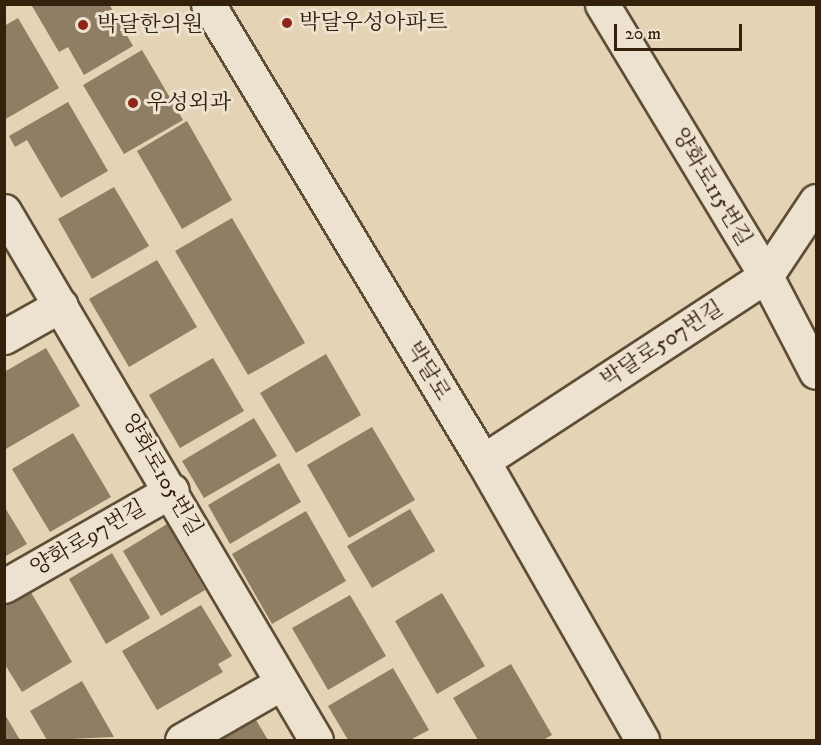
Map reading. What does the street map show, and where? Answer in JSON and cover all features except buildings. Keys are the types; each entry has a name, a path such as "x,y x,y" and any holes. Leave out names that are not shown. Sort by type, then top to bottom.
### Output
{"street":[{"name":"박달로","path":"208,4 483,461 642,741"},
{"name":"양화로115번길","path":"602,4 766,276 816,372"},
{"name":"박달로507번길","path":"483,461 766,276 816,201"},
{"name":"양화로105번길","path":"4,211 172,490 316,741"},
{"path":"4,338 61,305"},
{"name":"양화로97번길","path":"4,586 172,490"},
{"path":"182,741 282,683"}],"place":[{"name":"박달우성아파트","path":"287,23"},
{"name":"박달한의원","path":"83,25"},
{"name":"우성외과","path":"133,103"}]}
